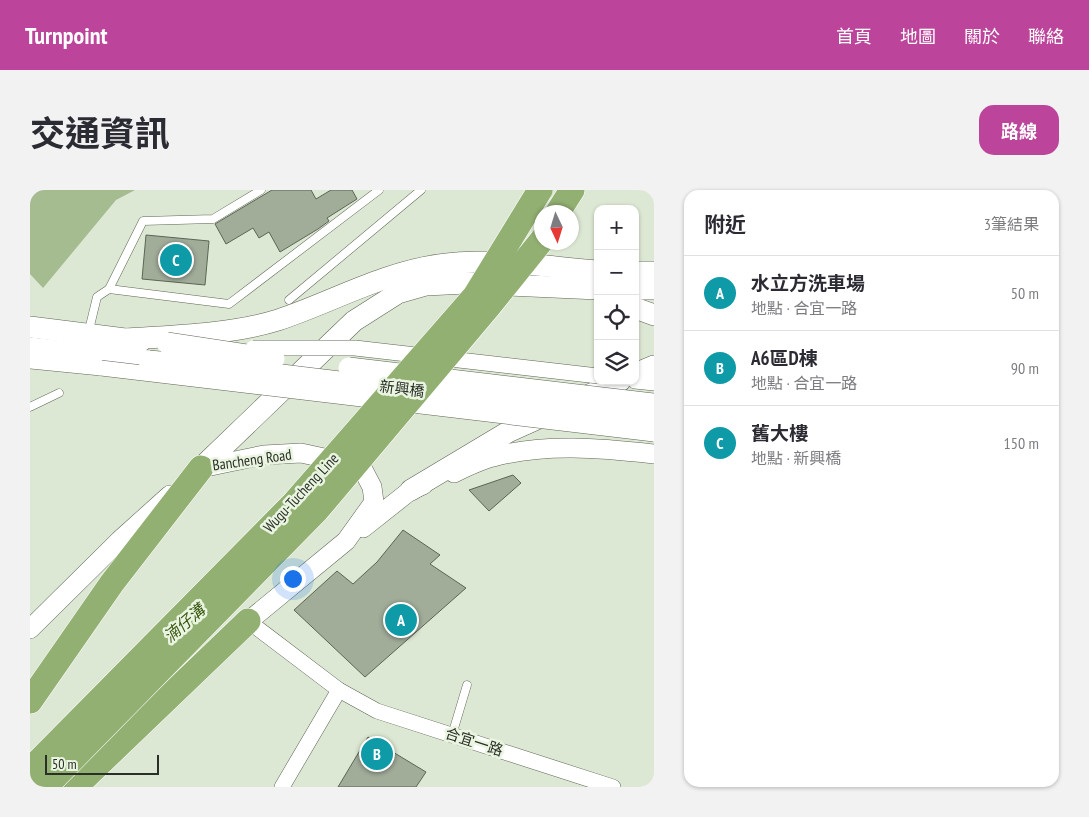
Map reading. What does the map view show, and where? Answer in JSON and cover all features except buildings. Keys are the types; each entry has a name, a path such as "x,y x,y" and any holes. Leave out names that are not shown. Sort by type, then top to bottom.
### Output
{"highway":[{"name":"Wugu-Tucheng Line","path":"30,770 295,502 475,296 540,190"},
{"path":"562,205 572,190"},
{"name":"Wugu-Tucheng Line","path":"45,787 317,510 534,250"},
{"path":"30,701 112,583 201,468"},
{"path":"75,787 127,734 248,621"}],"main road":[{"path":"30,348 89,359 128,339 199,335 276,320 388,277 439,264 490,263 594,271"},
{"path":"639,272 654,272"},
{"path":"201,468 354,322 398,293 426,285 466,283 567,290 594,289"},
{"path":"639,289 654,289"},
{"path":"567,290 594,296"},
{"path":"639,309 654,315"},
{"path":"30,327 89,359"},
{"name":"新興橋","path":"128,339 258,357 654,404"},
{"name":"新興橋","path":"89,359 149,361 233,369 654,420"},
{"path":"639,372 654,366"},
{"path":"411,490 508,432 611,385"}],"street":[{"path":"197,348 355,348 594,376"},
{"path":"30,361 89,359 654,434"},
{"path":"639,381 654,383"},
{"path":"346,541 411,490 491,457 529,449 579,447 654,454"},
{"name":"Bancheng Road","path":"30,630 120,540 201,468 264,455 301,453 361,466 372,487 374,502 346,541 248,621 162,704 83,787"},
{"name":"合宜一路","path":"248,621 339,690 377,711 613,787"},
{"path":"282,787 339,690"}],"lane":[{"path":"89,359 97,296 109,289 143,221 213,218 260,190"},
{"path":"109,289 229,304 379,190"},
{"path":"289,300 421,190"},
{"path":"30,407 59,393"},
{"path":"452,735 467,686"}],"green space":[{"path":"30,190 135,190 116,200 43,288 30,274"}],"place":[{"name":"舊大樓","path":"176,260"},
{"name":"水立方洗車場","path":"401,620"},
{"name":"A6區D棟","path":"377,754"}],"water label":[{"name":"湳仔溝","path":"184,623"}]}
